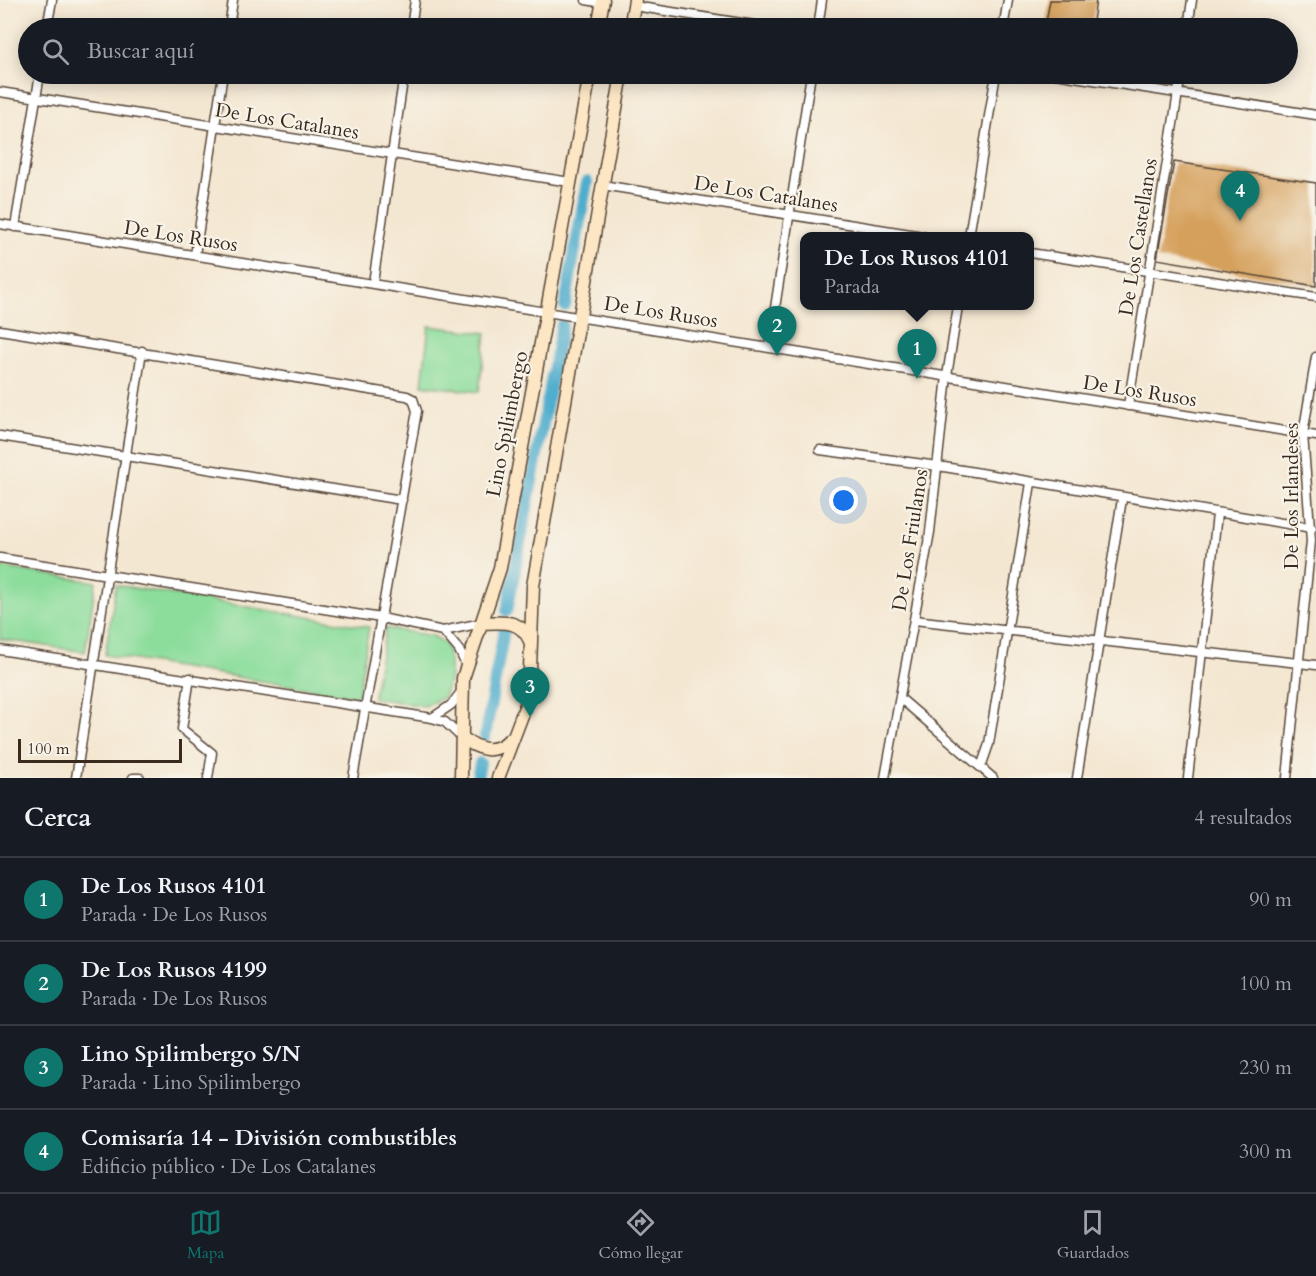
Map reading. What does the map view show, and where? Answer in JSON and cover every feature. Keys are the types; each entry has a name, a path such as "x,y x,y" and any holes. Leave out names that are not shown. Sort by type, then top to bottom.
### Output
{"main road":[{"path":"600,18 603,1"},
{"path":"632,18 635,3"},
{"name":"Lino Spilimbergo","path":"461,778 461,692 466,665 499,575 588,84"},
{"path":"498,778 529,697 532,586 620,84"},
{"path":"482,623 514,624 525,632 531,645"},
{"path":"462,738 480,749 491,751 502,746 513,736"}],"street":[{"path":"49,18 52,0"},
{"path":"230,18 233,0"},
{"path":"413,18 416,0"},
{"path":"586,0 603,1"},
{"path":"819,18 822,0"},
{"path":"1005,18 1008,0"},
{"path":"1189,18 1192,0"},
{"path":"635,3 718,18"},
{"path":"15,227 38,84"},
{"path":"195,255 221,84"},
{"path":"372,283 402,84"},
{"path":"769,346 809,84"},
{"path":"970,232 994,84"},
{"path":"1120,84 1316,115"},
{"name":"De Los Castellanos","path":"1128,406 1179,84"},
{"name":"De Los Catalanes","path":"0,92 570,182"},
{"name":"De Los Catalanes","path":"603,185 894,232"},
{"name":"De Los Rusos","path":"0,224 372,283 548,315 579,316 1316,436"},
{"path":"1034,255 1316,297"},
{"name":"De Los Friulanos","path":"885,778 932,522 947,376 957,310"},
{"path":"0,330 142,351 407,396 413,399 417,411 353,778"},
{"path":"76,778 142,351"},
{"name":"De Los Irlandeses","path":"1287,778 1312,528 1303,434 1316,357"},
{"path":"0,436 402,500"},
{"path":"820,450 938,466 1122,499 1312,528"},
{"path":"981,767 989,744 1031,483"},
{"path":"1077,778 1122,499"},
{"path":"1188,778 1216,514"},
{"path":"0,558 381,618 443,631 482,623"},
{"path":"914,620 1316,665"},
{"path":"443,631 459,650 466,665"},
{"path":"0,650 190,678 432,718 445,722 462,738"},
{"path":"190,678 182,729 212,753 208,778"},
{"path":"432,718 451,705 461,692"},
{"path":"900,698 993,778"},
{"path":"133,778 140,778"}],"green space":[{"path":"429,326 486,333 479,392 422,385"},
{"path":"0,567 96,582 85,652 0,639"},
{"path":"116,585 369,627 358,697 105,655"},
{"path":"386,628 433,636 445,643 450,670 449,683 444,697 425,706 373,698"}],"building":[{"path":"1050,0 1096,0 1093,18 1047,18"},
{"path":"1174,162 1316,183 1316,286 1157,259"}],"waterway":[{"path":"565,306 587,182"},
{"path":"507,611 562,325"},
{"path":"485,736 504,630"},
{"path":"477,778 480,763"}],"place":[{"name":"Comisaría 14 - División combustibles","path":"1240,221"},
{"name":"De Los Rusos 4199","path":"777,356"},
{"name":"De Los Rusos 4101","path":"917,379"},
{"name":"Lino Spilimbergo S/N","path":"530,717"}]}
